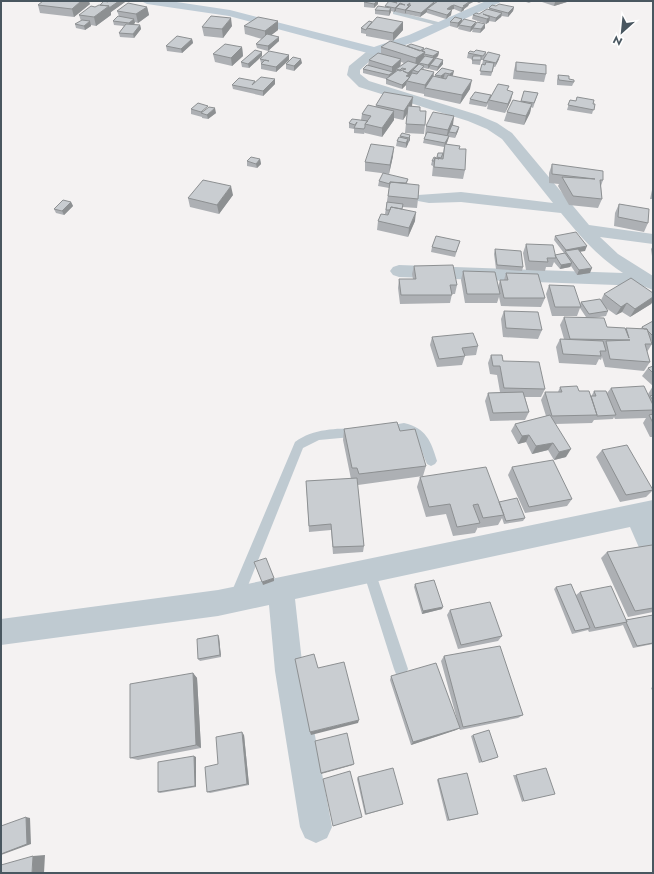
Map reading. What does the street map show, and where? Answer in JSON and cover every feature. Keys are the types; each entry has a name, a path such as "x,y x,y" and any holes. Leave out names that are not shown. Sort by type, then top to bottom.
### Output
{"street":[{"path":"147,1 230,13 375,54"},
{"path":"495,1 444,25 375,54 354,68 353,75 364,84 473,118 502,132 507,136 591,239 612,258 628,268 651,278"},
{"path":"424,198 436,199 449,196 566,209"},
{"path":"584,230 653,239"},
{"path":"399,272 651,278"},
{"path":"1,632 210,604 644,513 653,551"},
{"path":"281,590 289,671 316,827"}],"lane":[{"path":"395,13 444,25"},
{"path":"236,599 298,445 311,438 404,427 421,436 425,442 431,461"},
{"path":"369,571 401,669"}],"building":[{"path":"43,1 81,1 72,9 38,5"},
{"path":"104,1 119,1 109,8 109,6 100,5"},
{"path":"377,1 374,4 364,2"},
{"path":"389,1 397,3 393,1 434,2 421,13 406,10 411,5 409,5 410,3 407,5 409,6 405,10 396,8 400,4 405,5 400,3 395,8 385,6"},
{"path":"438,1 469,2 462,8 454,5 451,6 447,9 452,10 447,15 427,9"},
{"path":"128,3 147,7 136,14 117,11"},
{"path":"499,4 514,7 508,13 489,8 492,5 496,6"},
{"path":"99,5 109,6 94,17 79,15 91,6 95,7"},
{"path":"378,6 391,8 389,11 375,10"},
{"path":"487,9 502,13 496,18 483,14 490,17 487,19 473,15 476,13 479,14"},
{"path":"118,16 134,19 129,23 113,21"},
{"path":"211,16 231,18 222,29 202,27"},
{"path":"258,17 278,21 265,31 244,26"},
{"path":"377,17 403,22 393,33 367,28"},
{"path":"455,17 462,19 458,23 450,22"},
{"path":"464,19 476,22 471,27 459,25"},
{"path":"82,20 90,21 84,26 75,24"},
{"path":"369,21 372,22 366,30 361,28"},
{"path":"477,22 485,24 481,29 473,28"},
{"path":"126,24 140,25 133,34 119,33"},
{"path":"267,34 279,37 268,46 256,44"},
{"path":"177,36 192,39 181,49 166,46"},
{"path":"390,41 425,52 416,58 381,47"},
{"path":"225,44 242,47 231,58 213,54"},
{"path":"411,44 424,48 420,51 407,46"},
{"path":"426,48 439,52 433,56 424,54 425,52 422,51"},
{"path":"255,50 262,52 248,64 241,62"},
{"path":"476,50 486,52 483,56 468,53"},
{"path":"269,51 289,55 276,67 261,64 265,60 260,59"},
{"path":"488,52 500,55 496,63 483,60"},
{"path":"378,53 401,59 392,67 369,60"},
{"path":"425,56 434,58 428,65 419,63"},
{"path":"473,56 481,56 481,60 472,60"},
{"path":"293,57 301,59 294,66 286,64"},
{"path":"436,58 443,60 438,67 430,65"},
{"path":"408,61 418,64 408,73 403,71 409,74 406,76 410,77 402,85 386,79 398,70 400,71 406,69 396,69"},
{"path":"486,62 494,63 492,72 480,71 482,64 485,65"},
{"path":"516,62 546,65 546,74 516,71"},
{"path":"419,64 424,66 418,72 413,70"},
{"path":"367,65 393,72 389,75 363,69"},
{"path":"442,68 454,71 450,74 445,73 441,76 435,75"},
{"path":"421,69 434,72 425,85 407,81 412,73 417,74"},
{"path":"448,75 472,80 462,95 425,88 433,76 446,79"},
{"path":"558,75 569,76 569,79 574,80 574,82 559,80"},
{"path":"261,77 275,79 263,91 232,85 239,78 255,81 252,85"},
{"path":"498,84 509,86 507,90 513,92 508,104 489,100"},
{"path":"524,91 538,93 534,103 521,101"},
{"path":"384,92 413,97 404,111 376,105"},
{"path":"475,92 491,95 487,103 470,99"},
{"path":"577,97 594,100 594,110 568,105 570,100 576,101"},
{"path":"513,100 532,104 526,116 507,112"},
{"path":"198,103 208,106 201,112 191,109"},
{"path":"368,105 394,111 382,128 365,124 371,116 362,114"},
{"path":"408,106 420,107 420,111 426,111 425,125 406,124"},
{"path":"209,107 215,108 207,115 201,113"},
{"path":"433,112 454,116 448,130 426,126"},
{"path":"352,119 368,121 365,124 364,129 354,128 357,122 355,125 349,123"},
{"path":"452,125 459,127 456,133 449,132"},
{"path":"427,132 449,136 445,143 424,139"},
{"path":"402,133 410,135 409,138 400,136"},
{"path":"399,137 408,139 406,143 397,141"},
{"path":"371,144 394,147 390,165 365,162"},
{"path":"445,144 460,146 459,149 466,149 465,170 434,167 435,158 443,159"},
{"path":"438,153 443,153 441,158 437,157"},
{"path":"251,157 260,159 256,164 247,161"},
{"path":"552,164 603,171 603,180 600,180 602,199 573,196 562,177 595,179 552,174"},
{"path":"383,173 408,179 406,183 390,182 390,184 379,181"},
{"path":"203,180 231,186 217,205 188,198"},
{"path":"390,182 419,185 418,199 388,196"},
{"path":"63,200 71,202 62,211 54,209"},
{"path":"387,202 403,204 402,209 391,207 390,210 386,210"},
{"path":"619,204 649,209 648,223 618,217"},
{"path":"391,207 416,212 409,228 378,221 381,214 388,215"},
{"path":"576,232 587,246 566,250 555,236"},
{"path":"436,236 460,241 456,252 432,247"},
{"path":"526,244 553,245 556,258 547,258 548,262 529,261"},
{"path":"495,249 521,251 523,267 497,265"},
{"path":"578,249 592,268 579,270 565,251"},
{"path":"565,253 572,263 561,265 555,255"},
{"path":"453,265 457,285 450,285 452,295 401,295 399,279 416,279 414,266"},
{"path":"463,271 495,272 500,294 467,294"},
{"path":"506,273 538,274 545,298 504,298 500,280 508,280"},
{"path":"631,278 653,293 653,297 635,309 627,303 621,307 604,294"},
{"path":"549,285 574,286 581,307 555,307"},
{"path":"600,299 608,311 589,314 581,302"},
{"path":"504,311 538,312 542,330 506,328"},
{"path":"564,317 604,318 607,327 625,328 629,338 626,328 647,329 652,344 645,344 650,362 610,359 606,341 630,340 570,339"},
{"path":"653,321 653,336 647,329 642,327"},
{"path":"473,333 478,346 462,348 465,356 439,359 432,337"},
{"path":"560,339 603,341 606,351 600,351 601,356 563,354"},
{"path":"491,355 502,355 503,361 539,362 545,389 504,388 500,366 493,366"},
{"path":"653,366 653,373 648,368"},
{"path":"577,386 579,391 589,391 597,415 552,416 545,392 562,392 560,387"},
{"path":"644,386 653,405 653,410 621,411 611,388"},
{"path":"594,391 606,391 616,415 597,416 591,396 596,396"},
{"path":"523,392 529,412 493,413 488,393"},
{"path":"653,414 653,423 649,415"},
{"path":"550,415 571,449 559,452 553,443 536,446 529,435 522,436 515,424"},
{"path":"397,422 400,431 415,429 426,466 359,474 357,468 352,468 344,429"},
{"path":"627,445 653,490 626,495 602,450"},
{"path":"553,460 572,499 529,507 512,467"},
{"path":"486,467 504,515 483,518 478,504 473,505 480,523 457,527 450,504 429,507 420,477"},
{"path":"357,478 364,546 333,547 331,524 309,526 306,481"},
{"path":"517,498 525,518 506,521 499,502"},
{"path":"652,545 653,608 635,611 607,552"},
{"path":"266,558 274,578 262,582 254,562"},
{"path":"434,580 443,607 423,611 415,584"},
{"path":"571,584 590,628 575,631 556,587"},
{"path":"611,586 627,622 595,628 580,592"},
{"path":"490,602 502,636 461,645 450,610"},
{"path":"653,615 653,643 637,646 626,620"},
{"path":"218,635 220,655 198,659 197,639"},
{"path":"500,646 523,715 463,727 444,656"},
{"path":"314,654 318,668 344,662 359,720 310,732 295,659"},
{"path":"436,663 460,728 413,742 391,676"},
{"path":"193,673 196,745 130,758 130,684"},
{"path":"489,730 498,757 482,762 473,735"},
{"path":"242,732 247,784 207,792 205,767 218,764 216,737"},
{"path":"347,733 354,764 321,773 315,741"},
{"path":"194,756 195,786 158,792 158,762"},
{"path":"393,768 403,804 366,814 358,777"},
{"path":"546,768 555,794 524,801 516,775"},
{"path":"350,771 362,817 333,826 323,779"},
{"path":"467,773 478,814 449,820 438,779"},
{"path":"26,817 27,844 1,854 1,826"},
{"path":"33,856 32,873 1,873 1,865"}]}
